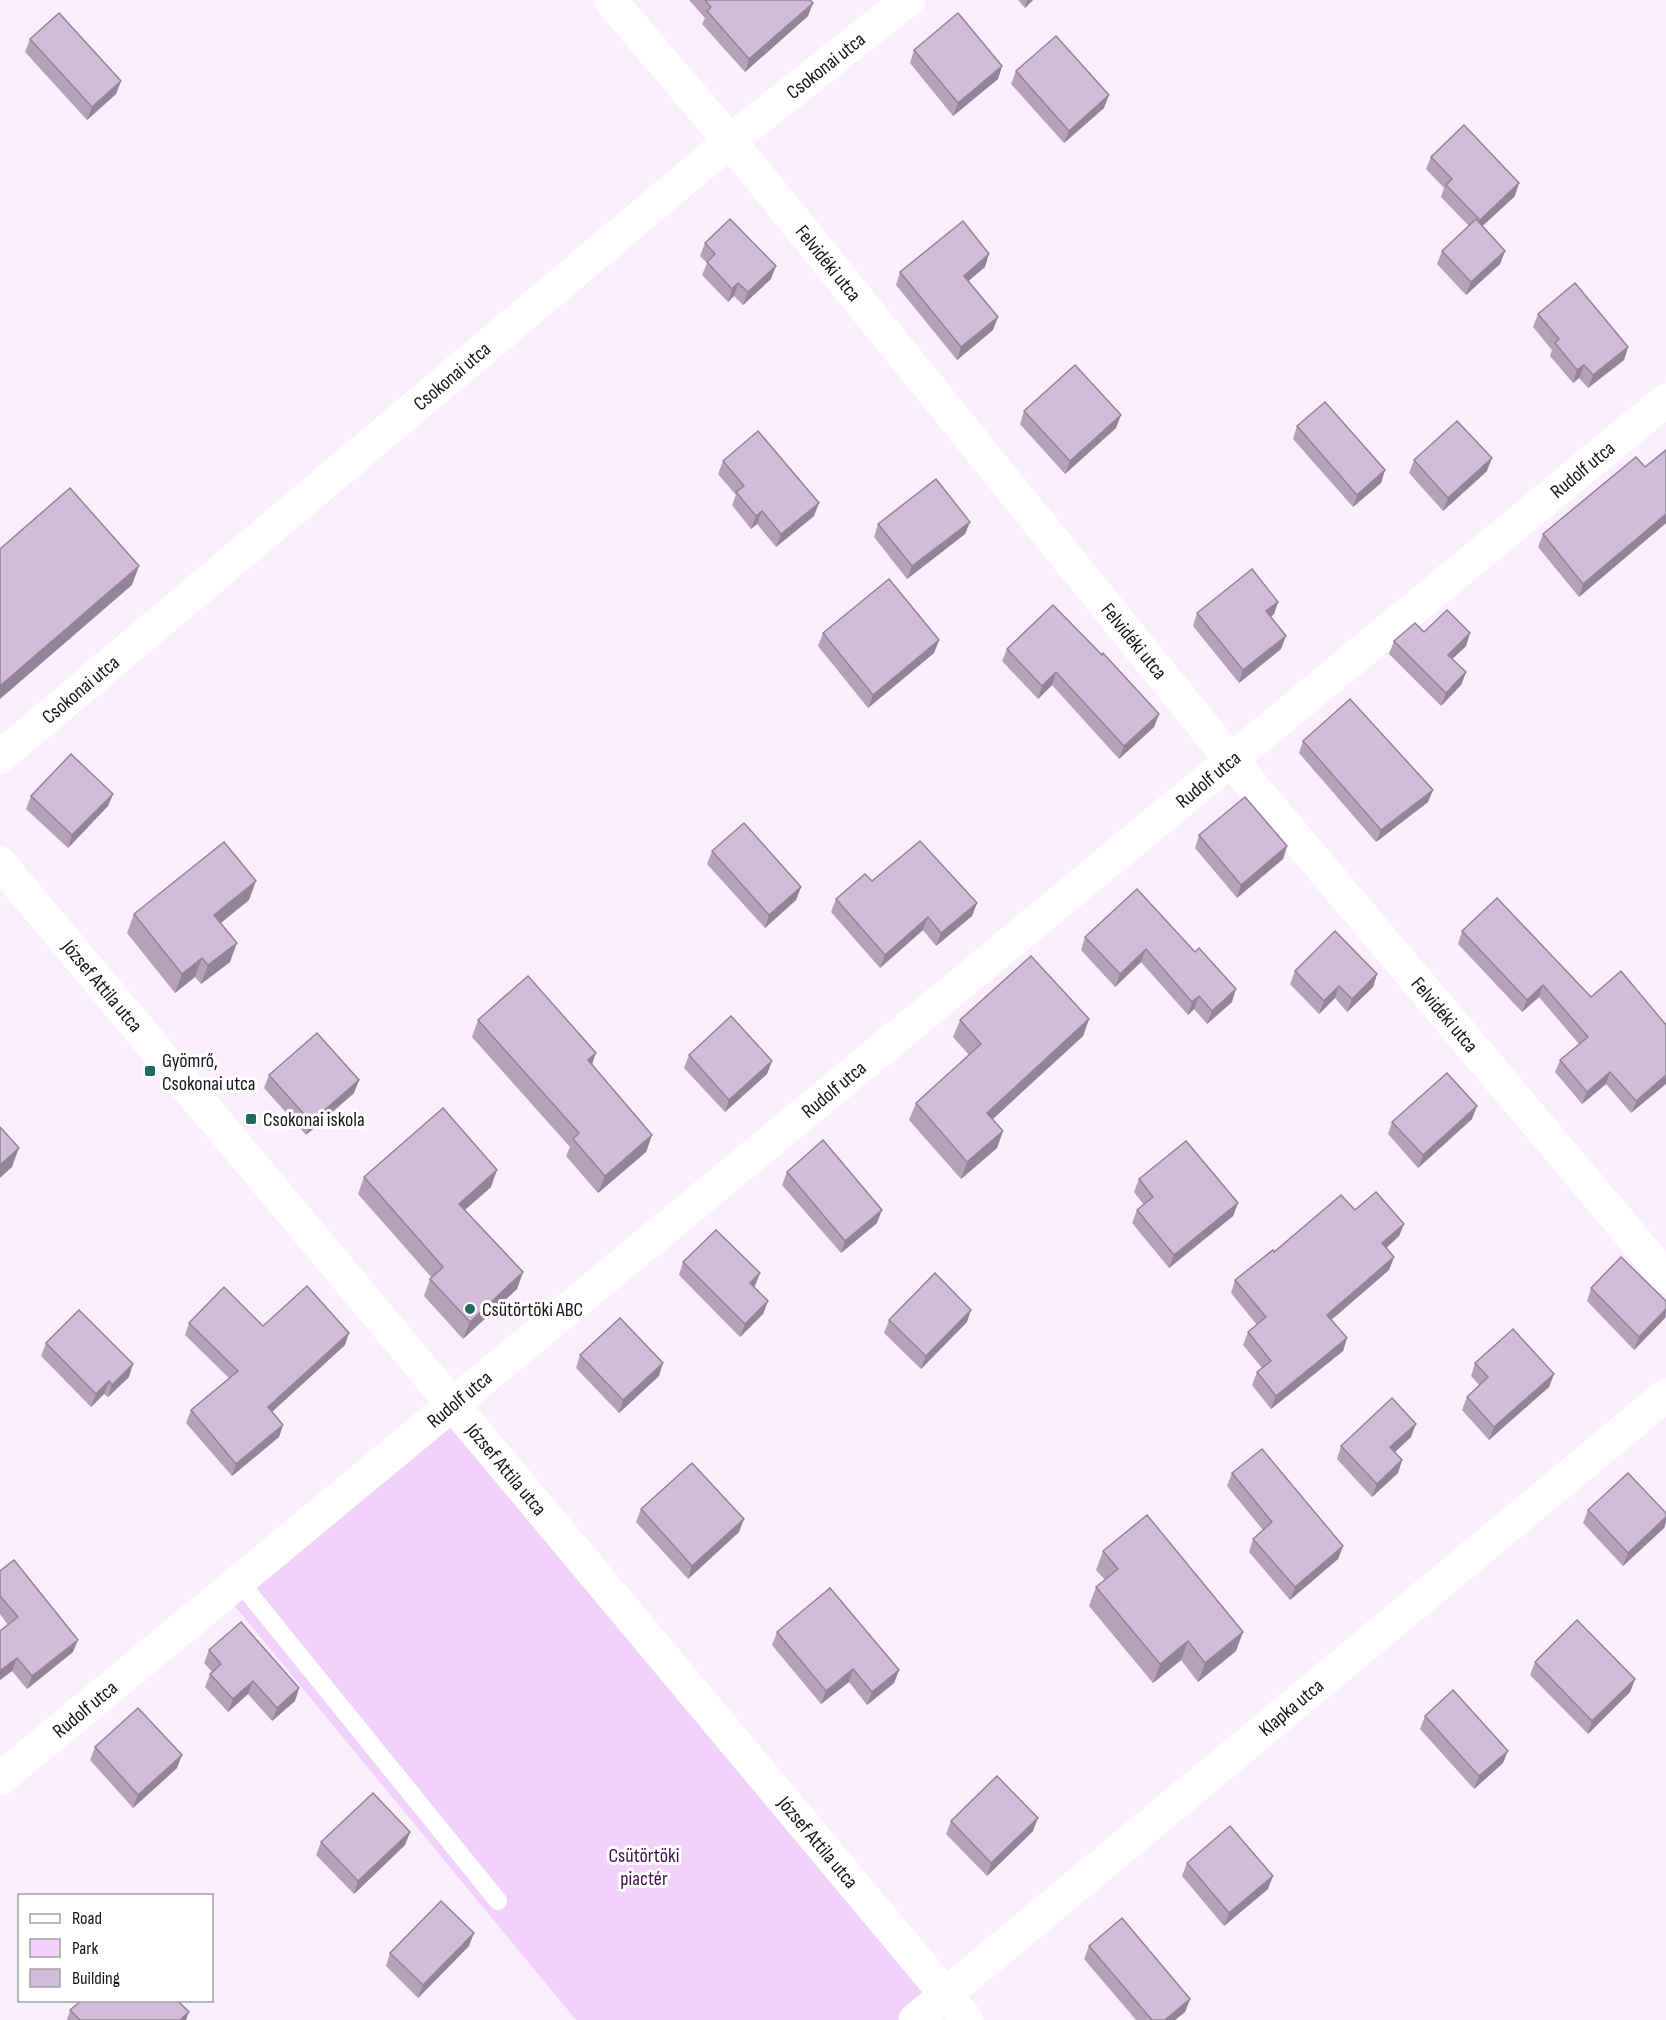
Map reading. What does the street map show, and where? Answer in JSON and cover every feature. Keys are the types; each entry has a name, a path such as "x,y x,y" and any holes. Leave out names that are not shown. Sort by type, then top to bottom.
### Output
{"street":[{"name":"Felvidéki utca","path":"610,0 730,141 1230,759 1666,1277"},
{"name":"Csokonai utca","path":"0,757 730,141 908,0"},
{"name":"Rudolf utca","path":"0,1779 1666,400"},
{"name":"József Attila utca","path":"0,863 967,2020"},
{"name":"Klapka utca","path":"915,2020 1666,1395"}],"lane":[{"path":"239,1581 498,1900"}],"green space":[{"name":"Csütörtöki piactér","path":"451,1405 946,1995 915,2020 576,2020 224,1593"}],"building":[{"path":"705,0 810,0 813,3 749,59 707,11 711,7"},
{"path":"59,13 121,81 92,107 30,39"},
{"path":"958,13 1002,66 958,103 914,50"},
{"path":"1056,36 1109,95 1069,131 1016,71"},
{"path":"1464,125 1519,183 1480,220 1446,185 1452,179 1431,157"},
{"path":"730,219 776,266 748,292 738,283 732,289 707,262 715,254 705,243"},
{"path":"1476,219 1505,251 1471,282 1442,251"},
{"path":"963,221 989,254 964,276 998,317 961,347 900,272"},
{"path":"1575,283 1628,347 1593,375 1584,365 1577,370 1555,343 1559,339 1538,314"},
{"path":"1075,365 1121,415 1070,461 1024,411"},
{"path":"1325,402 1385,470 1357,495 1297,426"},
{"path":"1457,421 1492,458 1448,498 1414,460"},
{"path":"758,431 819,503 781,534 762,511 756,516 736,492 744,486 723,461"},
{"path":"1666,450 1666,514 1583,584 1543,534 1636,457 1645,467"},
{"path":"936,479 970,522 912,566 878,524"},
{"path":"70,488 139,566 0,686 0,549"},
{"path":"1252,569 1278,602 1266,611 1286,636 1243,670 1197,613"},
{"path":"889,579 939,640 873,695 823,633"},
{"path":"1053,605 1102,655 1103,653 1159,714 1124,746 1056,672 1042,686 1007,649"},
{"path":"1447,610 1470,633 1448,655 1466,672 1446,693 1394,641 1415,623 1424,632"},
{"path":"1350,699 1433,790 1381,830 1303,741"},
{"path":"71,754 113,794 72,835 31,796"},
{"path":"1245,797 1287,846 1241,885 1199,835"},
{"path":"744,823 801,887 769,915 712,851"},
{"path":"920,841 977,903 941,933 928,917 885,955 836,899 865,874 872,881"},
{"path":"224,842 256,881 214,915 237,943 208,965 202,958 182,974 134,914"},
{"path":"1137,889 1195,952 1199,948 1236,989 1212,1011 1199,996 1192,1002 1146,949 1120,974 1085,937"},
{"path":"1497,898 1591,997 1621,971 1666,1025 1666,1075 1636,1101 1610,1072 1587,1092 1560,1060 1588,1037 1543,985 1527,1000 1462,931"},
{"path":"1335,931 1377,974 1352,999 1339,986 1324,1001 1295,971"},
{"path":"1031,956 1089,1019 987,1113 1003,1131 967,1162 916,1103 981,1044 960,1020"},
{"path":"528,976 596,1053 588,1060 652,1135 605,1176 573,1139 579,1133 478,1020"},
{"path":"731,1016 772,1061 729,1100 689,1055"},
{"path":"317,1033 359,1080 311,1122 269,1075"},
{"path":"1447,1073 1477,1106 1423,1155 1392,1122"},
{"path":"443,1108 497,1170 459,1204 523,1272 470,1322 430,1279 443,1267 364,1177"},
{"path":"0,1127 19,1148 0,1165"},
{"path":"823,1140 882,1210 845,1241 787,1172"},
{"path":"1186,1141 1238,1203 1174,1255 1137,1210 1153,1197 1139,1179"},
{"path":"1376,1192 1404,1224 1382,1243 1394,1257 1327,1315 1347,1338 1276,1396 1257,1372 1271,1361 1248,1332 1266,1317 1235,1280 1273,1250 1274,1252 1341,1195 1355,1210"},
{"path":"716,1230 760,1273 750,1283 768,1301 745,1324 683,1262"},
{"path":"1621,1257 1666,1301 1666,1309 1639,1337 1591,1288"},
{"path":"935,1273 971,1310 926,1356 889,1320"},
{"path":"307,1286 349,1333 268,1407 283,1425 236,1464 191,1410 238,1371 189,1323 224,1287 263,1326"},
{"path":"79,1310 133,1364 112,1385 109,1381 96,1394 46,1343"},
{"path":"620,1318 663,1363 623,1400 580,1355"},
{"path":"1513,1329 1554,1374 1494,1427 1467,1397 1488,1377 1475,1363"},
{"path":"1392,1398 1416,1424 1390,1447 1402,1460 1377,1484 1341,1446"},
{"path":"1262,1449 1343,1546 1295,1587 1253,1539 1272,1522 1232,1473"},
{"path":"692,1463 744,1519 692,1566 641,1509"},
{"path":"1628,1473 1666,1513 1666,1517 1628,1553 1588,1510"},
{"path":"1147,1515 1243,1632 1205,1663 1188,1641 1160,1664 1096,1587 1118,1569 1103,1551"},
{"path":"14,1560 78,1640 32,1676 17,1658 0,1671 0,1631 18,1617 0,1596 0,1571"},
{"path":"830,1588 899,1670 872,1692 853,1669 826,1691 777,1632"},
{"path":"1577,1620 1635,1679 1592,1721 1535,1662"},
{"path":"241,1622 299,1688 277,1708 253,1681 233,1699 210,1674 221,1664 209,1650"},
{"path":"1453,1690 1508,1751 1479,1776 1425,1716"},
{"path":"138,1708 182,1755 138,1795 95,1747"},
{"path":"997,1776 1038,1818 991,1863 951,1821"},
{"path":"373,1793 410,1832 358,1881 321,1842"},
{"path":"1230,1826 1273,1876 1229,1913 1187,1863"},
{"path":"441,1901 474,1933 423,1985 390,1953"},
{"path":"1122,1918 1190,1999 1165,2020 1152,2020 1089,1946"},
{"path":"80,2002 179,2002 189,2012 180,2020 80,2020 70,2010"}],"place":[{"name":"Gyömrő, Csokonai utca","path":"150,1071"},
{"name":"Csokonai iskola","path":"251,1119"},
{"name":"Csütörtöki ABC","path":"470,1309"}]}
